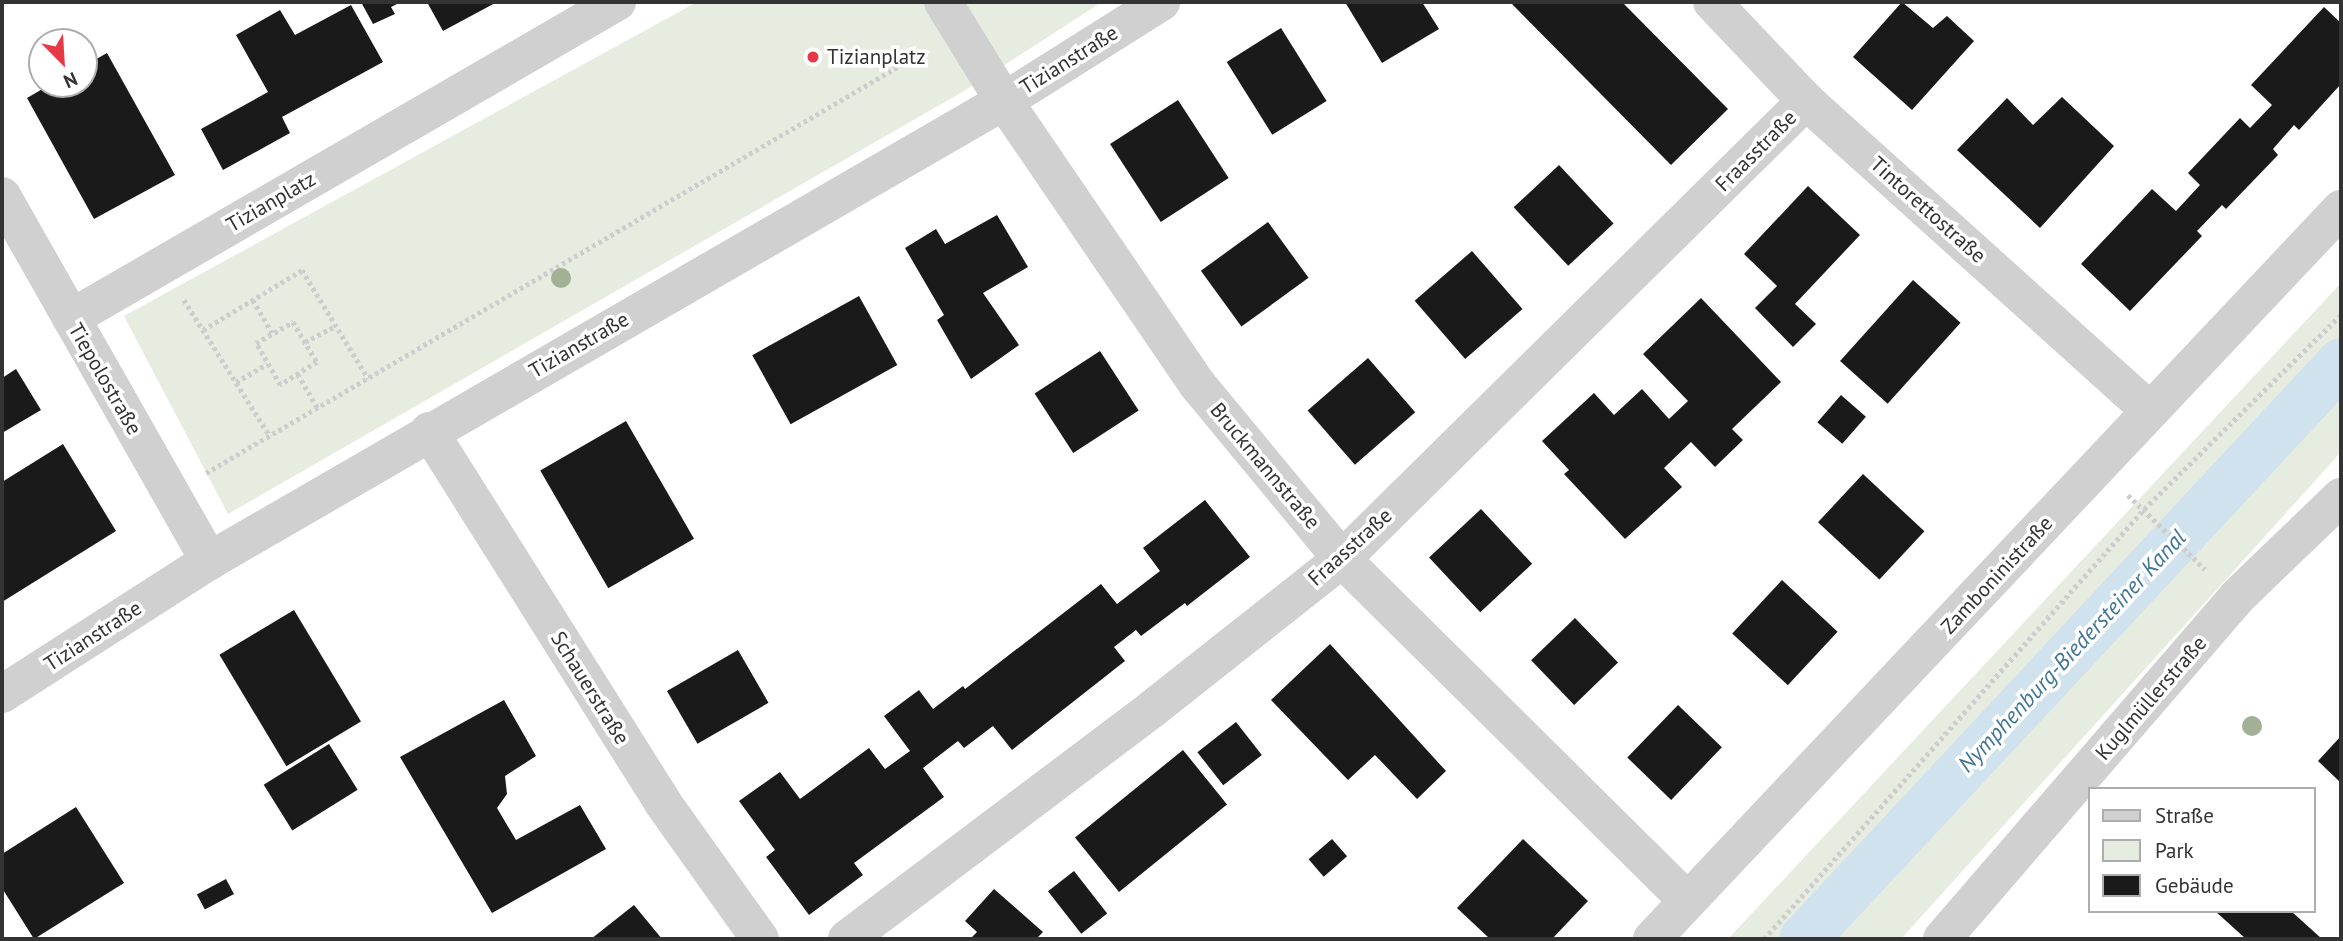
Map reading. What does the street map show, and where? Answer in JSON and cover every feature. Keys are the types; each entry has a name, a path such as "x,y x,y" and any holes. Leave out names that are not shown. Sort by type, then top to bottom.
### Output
{"street":[{"name":"Tizianplatz","path":"71,318 617,2"},
{"name":"Tizianstraße","path":"2,694 209,561 429,431 1004,101 1160,2"},
{"name":"Tintorettostraße","path":"1712,2 1806,101 2151,411"},
{"name":"Bruckmannstraße","path":"952,16 1004,101 1197,384 1342,559 1687,901"},
{"name":"Fraasstraße","path":"847,939 1152,709 1342,559 1806,101"},
{"name":"Tiepolostraße","path":"2,196 209,561"},
{"name":"Zamboninistraße","path":"1652,939 2341,209"},
{"name":"Schauerstraße","path":"429,431 663,803 760,939"},
{"name":"Kuglmüllerstraße","path":"1942,939 2236,598 2341,496"}],"path":[{"path":"170,494 368,379 952,16"},
{"path":"162,265 270,436"},
{"path":"203,330 302,270 368,379"},
{"path":"253,300 272,333"},
{"path":"1764,939 2144,509 2341,315"},
{"path":"293,322 317,362 280,385 256,344 272,333 293,322"},
{"path":"305,342 335,326"},
{"path":"236,382 267,363"},
{"path":"298,374 318,408"},
{"path":"2153,518 2204,567"}],"green space":[{"path":"697,2 1102,2 964,91 228,514 124,316"},
{"path":"2341,283 2341,452 1901,939 1728,939"}],"building":[{"path":"361,2 401,2 391,7 395,14 373,24"},
{"path":"427,2 497,2 443,31"},
{"path":"1345,2 1422,2 1439,29 1382,63"},
{"path":"1510,2 1622,2 1728,109 1671,165"},
{"path":"1902,2 1933,28 1947,16 1974,41 1912,110 1853,57"},
{"path":"351,5 383,62 282,117 290,133 223,170 201,129 268,92 236,35 280,10 295,35"},
{"path":"2324,7 2341,23 2341,84 2299,130 2294,125 2273,149 2278,155 2226,209 2222,205 2197,231 2202,236 2130,311 2081,264 2152,189 2176,211 2200,185 2188,173 2240,118 2250,128 2272,105 2251,85"},
{"path":"1281,28 1327,101 1272,135 1227,62"},
{"path":"107,53 175,175 94,219 27,98 98,98 98,58"},
{"path":"2062,97 2114,146 2040,228 1957,150 2007,98 2033,125"},
{"path":"1178,100 1229,178 1161,222 1110,144"},
{"path":"1559,165 1614,224 1568,266 1514,207"},
{"path":"1808,186 1860,235 1795,304 1816,324 1793,347 1755,308 1777,286 1744,254"},
{"path":"997,215 1028,267 983,293 1019,345 971,379 937,320 944,315 905,248 936,229 945,244"},
{"path":"1268,222 1309,278 1241,327 1201,271"},
{"path":"1472,251 1523,309 1465,359 1415,301"},
{"path":"1913,280 1961,323 1888,404 1840,361"},
{"path":"859,296 897,365 791,424 752,355"},
{"path":"1701,298 1781,382 1732,429 1743,440 1715,467 1691,442 1664,468 1682,487 1625,539 1564,474 1569,470 1542,441 1594,393 1614,415 1642,389 1669,419 1688,401 1643,354"},
{"path":"1100,351 1139,411 1073,453 1035,393"},
{"path":"1368,358 1415,412 1355,465 1308,410"},
{"path":"16,369 41,410 2,433 2,378"},
{"path":"1841,395 1866,417 1842,444 1817,422"},
{"path":"626,421 694,539 608,588 540,470"},
{"path":"63,444 116,531 2,602 2,482"},
{"path":"1863,474 1924,531 1879,580 1818,522"},
{"path":"1205,500 1250,557 1187,606 1185,603 1141,636 1136,630 1114,647 1125,661 1012,750 993,726 964,748 958,741 923,768 944,797 854,863 863,875 809,915 766,857 775,850 739,801 780,772 800,799 869,748 885,769 910,751 884,716 919,690 933,709 963,686 965,689 1101,584 1117,604 1160,571 1143,548"},
{"path":"1481,509 1532,564 1480,612 1429,557"},
{"path":"1782,580 1838,632 1788,685 1732,633"},
{"path":"294,610 361,721 286,766 219,655"},
{"path":"1575,618 1618,663 1574,705 1531,660"},
{"path":"1330,644 1446,771 1417,799 1375,755 1348,780 1271,700"},
{"path":"738,650 769,703 697,744 667,691"},
{"path":"504,700 536,756 505,776 507,794 497,808 516,840 580,805 606,849 492,913 400,757"},
{"path":"1678,705 1722,747 1671,800 1627,758"},
{"path":"1236,722 1262,755 1223,785 1197,752"},
{"path":"2341,736 2341,783 2318,761"},
{"path":"329,744 358,790 292,831 264,785"},
{"path":"1183,750 1227,804 1119,892 1075,837"},
{"path":"76,807 124,883 34,939 2,888 2,854"},
{"path":"1332,839 1347,856 1324,877 1309,859"},
{"path":"1523,839 1588,901 1552,939 1490,939 1457,908"},
{"path":"1074,871 1107,914 1081,934 1048,891"},
{"path":"226,879 234,894 205,910 197,894"},
{"path":"994,889 1043,932 1036,939 970,939 977,932 965,921"},
{"path":"634,905 662,939 591,939"},
{"path":"2217,913 2293,913 2322,939 2246,939"}],"waterway":[{"name":"Nymphenburg-Biedersteiner Kanal","path":"1803,939 2341,362"}],"place":[{"name":"Tizianplatz","path":"813,57"}]}
